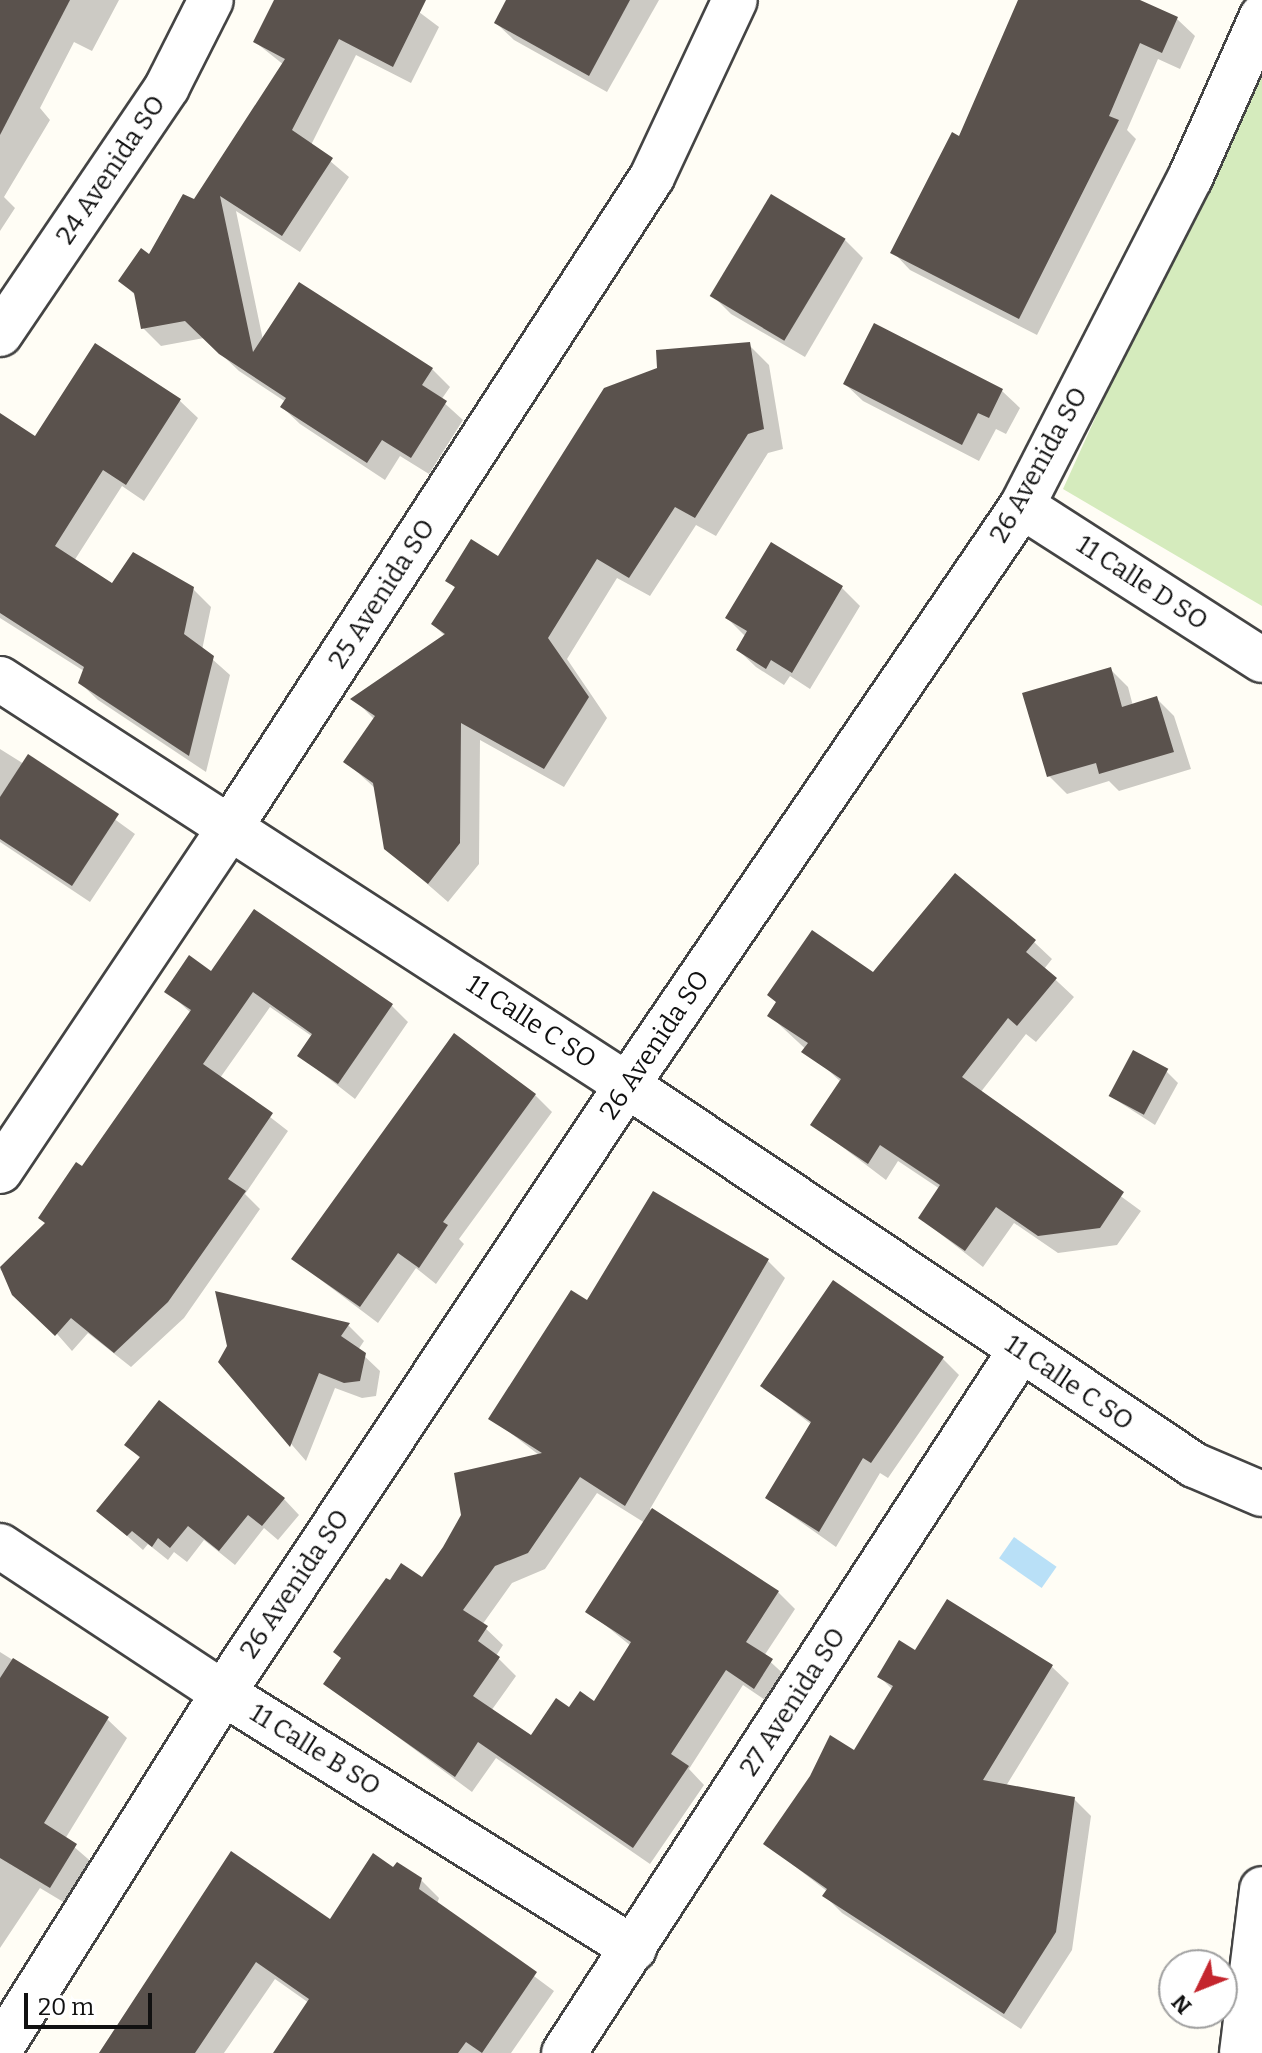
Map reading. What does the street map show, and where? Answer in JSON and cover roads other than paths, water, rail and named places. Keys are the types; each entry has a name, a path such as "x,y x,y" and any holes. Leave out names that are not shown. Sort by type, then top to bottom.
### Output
{"street":[{"name":"24 Avenida SO","path":"0,334 167,87 211,0"},
{"name":"25 Avenida SO","path":"0,1171 231,826 652,177 735,0"},
{"name":"26 Avenida SO","path":"0,2049 223,1693 627,1085 1022,506 1190,178 1262,16"},
{"name":"11 Calle D SO","path":"1022,506 1262,660"},
{"name":"11 Calle C SO","path":"0,679 627,1085 1194,1465 1262,1494"},
{"name":"27 Avenida SO","path":"564,2053 1020,1351"},
{"name":"11 Calle B SO","path":"0,1546 223,1693 634,1949"},
{"path":"1242,2053 1262,1889"}],"water":[{"path":"1014,1537 1057,1567 1042,1588 999,1558"}]}
